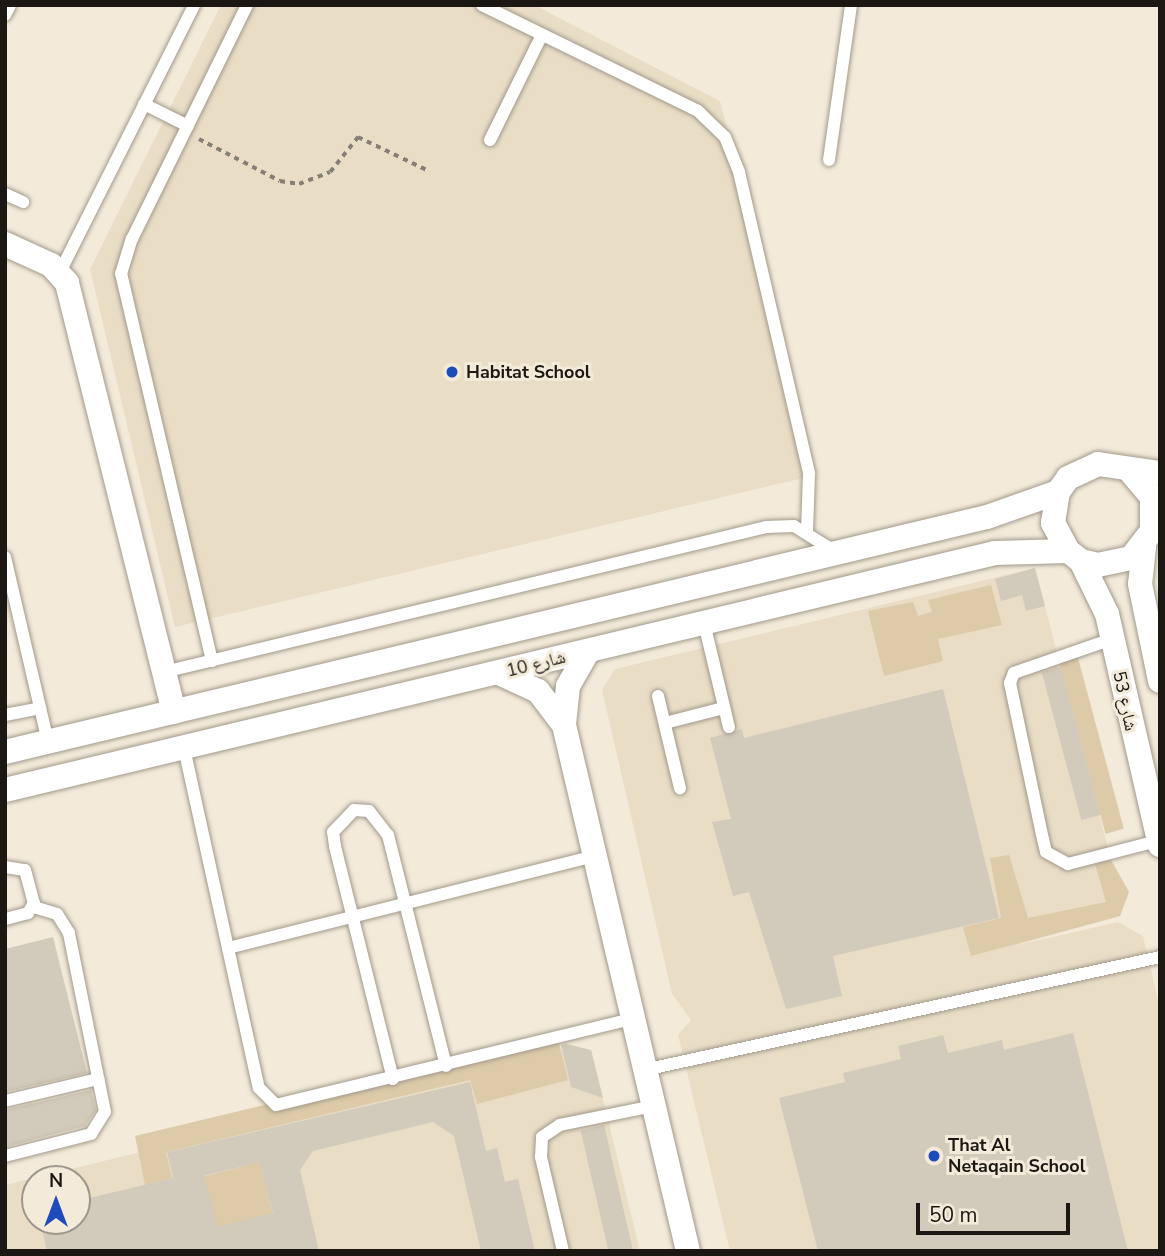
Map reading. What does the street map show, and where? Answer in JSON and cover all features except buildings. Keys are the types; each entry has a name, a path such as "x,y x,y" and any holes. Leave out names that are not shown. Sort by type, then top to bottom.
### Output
{"street":[{"path":"5,244 60,272 71,295 174,712"},
{"path":"5,752 987,517 1058,492 1090,466 1160,473"},
{"path":"1130,471 1152,497 1152,534 1140,584 1160,681"},
{"path":"1058,492 1053,523 1075,556 1115,564 1152,534"},
{"name":"شارع 10","path":"5,790 995,553 1075,556"},
{"name":"شارع 53","path":"1075,556 1100,595 1158,843"},
{"path":"587,651 568,686 564,725 688,1251"},
{"path":"499,673 538,691 564,725"}],"lane":[{"path":"5,15 10,5"},
{"path":"60,272 194,5"},
{"path":"212,661 121,292 124,256 247,5"},
{"path":"482,5 698,111 726,137 739,172 809,474 807,530"},
{"path":"830,160 851,5"},
{"path":"490,140 542,35"},
{"path":"145,104 186,129"},
{"path":"5,194 23,202"},
{"path":"164,672 766,527 807,530 836,553"},
{"path":"5,557 9,584 48,742"},
{"path":"704,623 729,727"},
{"path":"1112,639 1014,673 1010,684 1043,839 1046,852 1068,864 1158,843"},
{"path":"658,696 680,788"},
{"path":"5,715 40,708"},
{"path":"665,723 724,708"},
{"path":"184,748 228,948 266,1098 288,1107 632,1019"},
{"path":"393,1079 333,832 354,810 382,820 446,1066"},
{"path":"228,948 594,856"},
{"path":"5,867 25,870 34,907"},
{"path":"5,919 34,907 57,914 69,933 105,1112 91,1134 5,1156"},
{"path":"644,1070 1160,957"},
{"path":"5,1101 98,1079"},
{"path":"563,1251 541,1157 542,1137 560,1125 653,1106"}],"path":[{"path":"186,129 280,181 316,182 358,137 429,171"}],"shaded area":[{"name":"Habitat School","path":"221,5 534,5 720,101 816,475 175,627 90,269"},
{"path":"1035,568 1111,860 1129,892 1120,916 1010,947 1118,922 1143,936 1160,1009 1160,1251 730,1251 678,1035 691,1020 672,994 602,690 615,669"},
{"path":"991,585 1002,625 938,639 943,661 884,676 868,611 913,602 918,616 932,612 928,600"},
{"path":"1077,654 1124,829 1105,834 1059,659"},
{"path":"1009,855 1028,918 1106,902 1095,864 1111,860 1129,892 1120,916 971,956 963,927 1001,918 990,858"},
{"path":"557,1035 568,1080 477,1104 470,1080 166,1152 172,1178 145,1185 135,1136"},
{"path":"564,1049 591,1050 640,1251 5,1251 5,1185 21,1181 21,1235 91,1235 91,1165 87,1165"},
{"path":"259,1162 273,1213 218,1228 204,1177"}],"place":[{"name":"Habitat School","path":"452,372"},
{"name":"That Al Netaqain School","path":"934,1156"}]}
